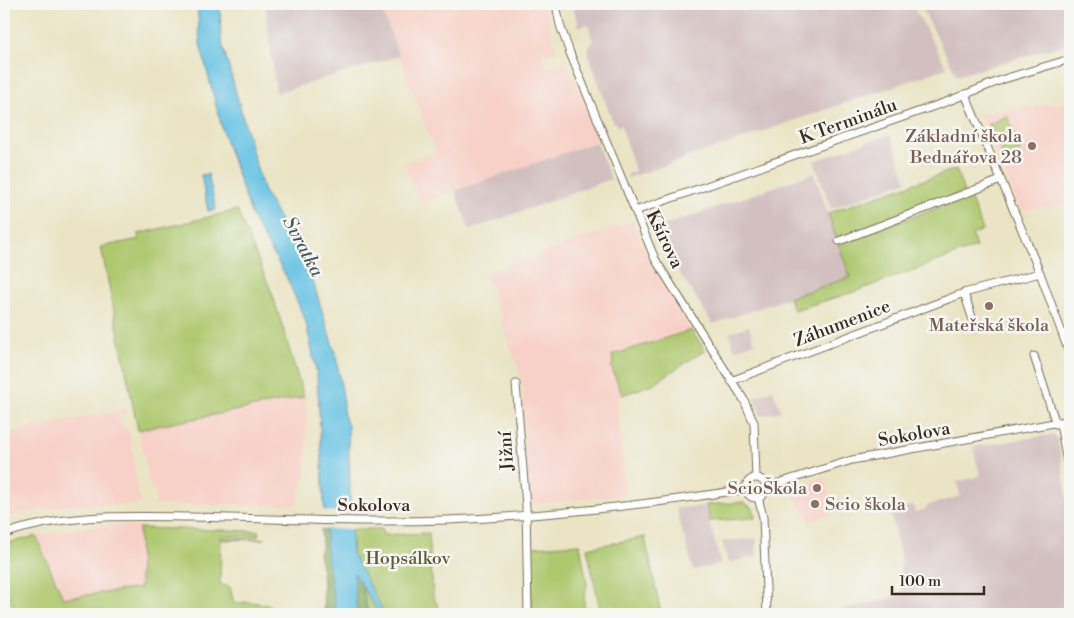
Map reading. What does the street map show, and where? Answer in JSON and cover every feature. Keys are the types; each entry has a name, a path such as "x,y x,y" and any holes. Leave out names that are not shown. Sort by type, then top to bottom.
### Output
{"street":[{"name":"Kšírova","path":"556,4 560,25 570,53 658,264 744,400 754,423 756,478"},
{"name":"K Terminálu","path":"635,211 1004,79 1070,59"},
{"path":"965,94 1000,180 1067,333 1070,355"},
{"path":"838,240 1000,180"},
{"name":"Záhumenice","path":"731,381 964,293 1040,273"},
{"path":"964,293 976,329"},
{"path":"1034,356 1068,455 1070,478"},
{"name":"Jižní","path":"516,384 526,515 528,614"},
{"name":"Sokolova","path":"766,487 824,467 852,460 1070,420"},
{"path":"756,478 763,481 766,487 763,494 758,497 750,496 746,489 747,482 756,478"},
{"name":"Sokolova","path":"4,534 26,526 77,517 131,516 364,521 526,515 690,498 746,489"},
{"path":"758,497 763,517 767,614"},
{"path":"4,528 26,526"}],"shaded area":[{"path":"265,4 380,4 399,56 276,93"},
{"path":"380,4 545,4 556,51 541,57 547,68 565,62 568,64 600,141 420,203 404,163 435,152"},
{"path":"572,4 912,4 947,68 628,178 627,175 635,171 621,125 617,126 616,122 613,123 587,50 593,42 588,24 579,27"},
{"path":"920,4 1070,4 1066,44 957,76"},
{"name":"Základní škola Bednářova 28","path":"1070,102 1070,203 1020,211 980,114"},
{"path":"890,134 907,181 831,209 814,161"},
{"path":"596,142 611,179 470,230 455,191"},
{"path":"814,173 850,277 713,324 670,258 657,228"},
{"path":"632,221 653,267 691,330 612,355 613,364 611,366 623,396 617,398 625,495 529,504 524,446 523,385 486,273"},
{"path":"749,326 755,343 735,350 729,333"},
{"path":"773,390 781,411 761,416 754,397"},
{"path":"304,397 307,410 306,479 303,479 297,503 294,505 154,505 156,492 151,489 138,430"},
{"path":"127,409 125,413 118,415 120,423 129,431 135,463 137,490 142,501 138,505 68,505 4,517 4,433"},
{"path":"1054,435 1058,440 1070,516 1070,614 838,614 837,611 895,597 903,589 900,568 902,563 890,511 914,505 915,512 926,509 926,506 960,496 957,482 980,476 973,447"},
{"name":"Scio škola","path":"825,477 834,513 810,522 790,489"},
{"path":"705,506 721,564 693,570 676,508"},
{"path":"125,525 139,528 140,589 63,598 36,536 89,526"},
{"path":"756,539 757,556 728,563 722,541"}],"green space":[{"path":"1007,116 1021,150 1004,157 989,124"},
{"path":"956,169 964,192 836,238 828,213"},
{"path":"970,197 983,230 972,235 976,247 851,293 794,310 789,298 850,277 838,242"},
{"path":"237,210 272,293 304,397 138,430 101,247 139,239 138,234"},
{"path":"691,330 705,350 653,384 622,395 611,366 613,364 612,355"},
{"path":"743,502 753,508 755,518 710,521 706,505"},
{"path":"139,528 259,531 258,536 220,536 221,538 265,539 221,540 220,584 230,587 234,603 252,602 264,604 274,609 277,614 16,614 4,587 4,544 36,536 63,598 140,588"},
{"path":"321,529 325,529 336,614 324,614 322,568 319,553 322,546"},
{"name":"Hopsálkov","path":"351,529 382,529 383,535 429,533 433,596 442,614 357,614"},
{"path":"645,537 661,614 601,614 587,548"},
{"path":"580,544 587,584 584,598 585,614 532,614 531,547"},
{"path":"353,571 362,586 368,614 357,614"}],"water":[{"path":"197,4 220,4 221,39 263,189 312,278 336,356 343,397 343,412 348,426 352,553 385,614 379,614 354,573 357,614 336,614 327,555 317,376 306,322 286,276 253,219 224,136 200,44"},
{"path":"208,174 216,210 208,211 201,175"}],"pier":[{"path":"321,511 353,512 354,529 322,529"}],"place":[{"name":"Základní škola Bednářova 28","path":"1032,146"},
{"name":"Mateřská škola","path":"989,306"},
{"name":"ScioŠkola","path":"817,488"},
{"name":"Scio škola","path":"815,504"}],"water label":[{"name":"Svratka","path":"304,246"}]}
